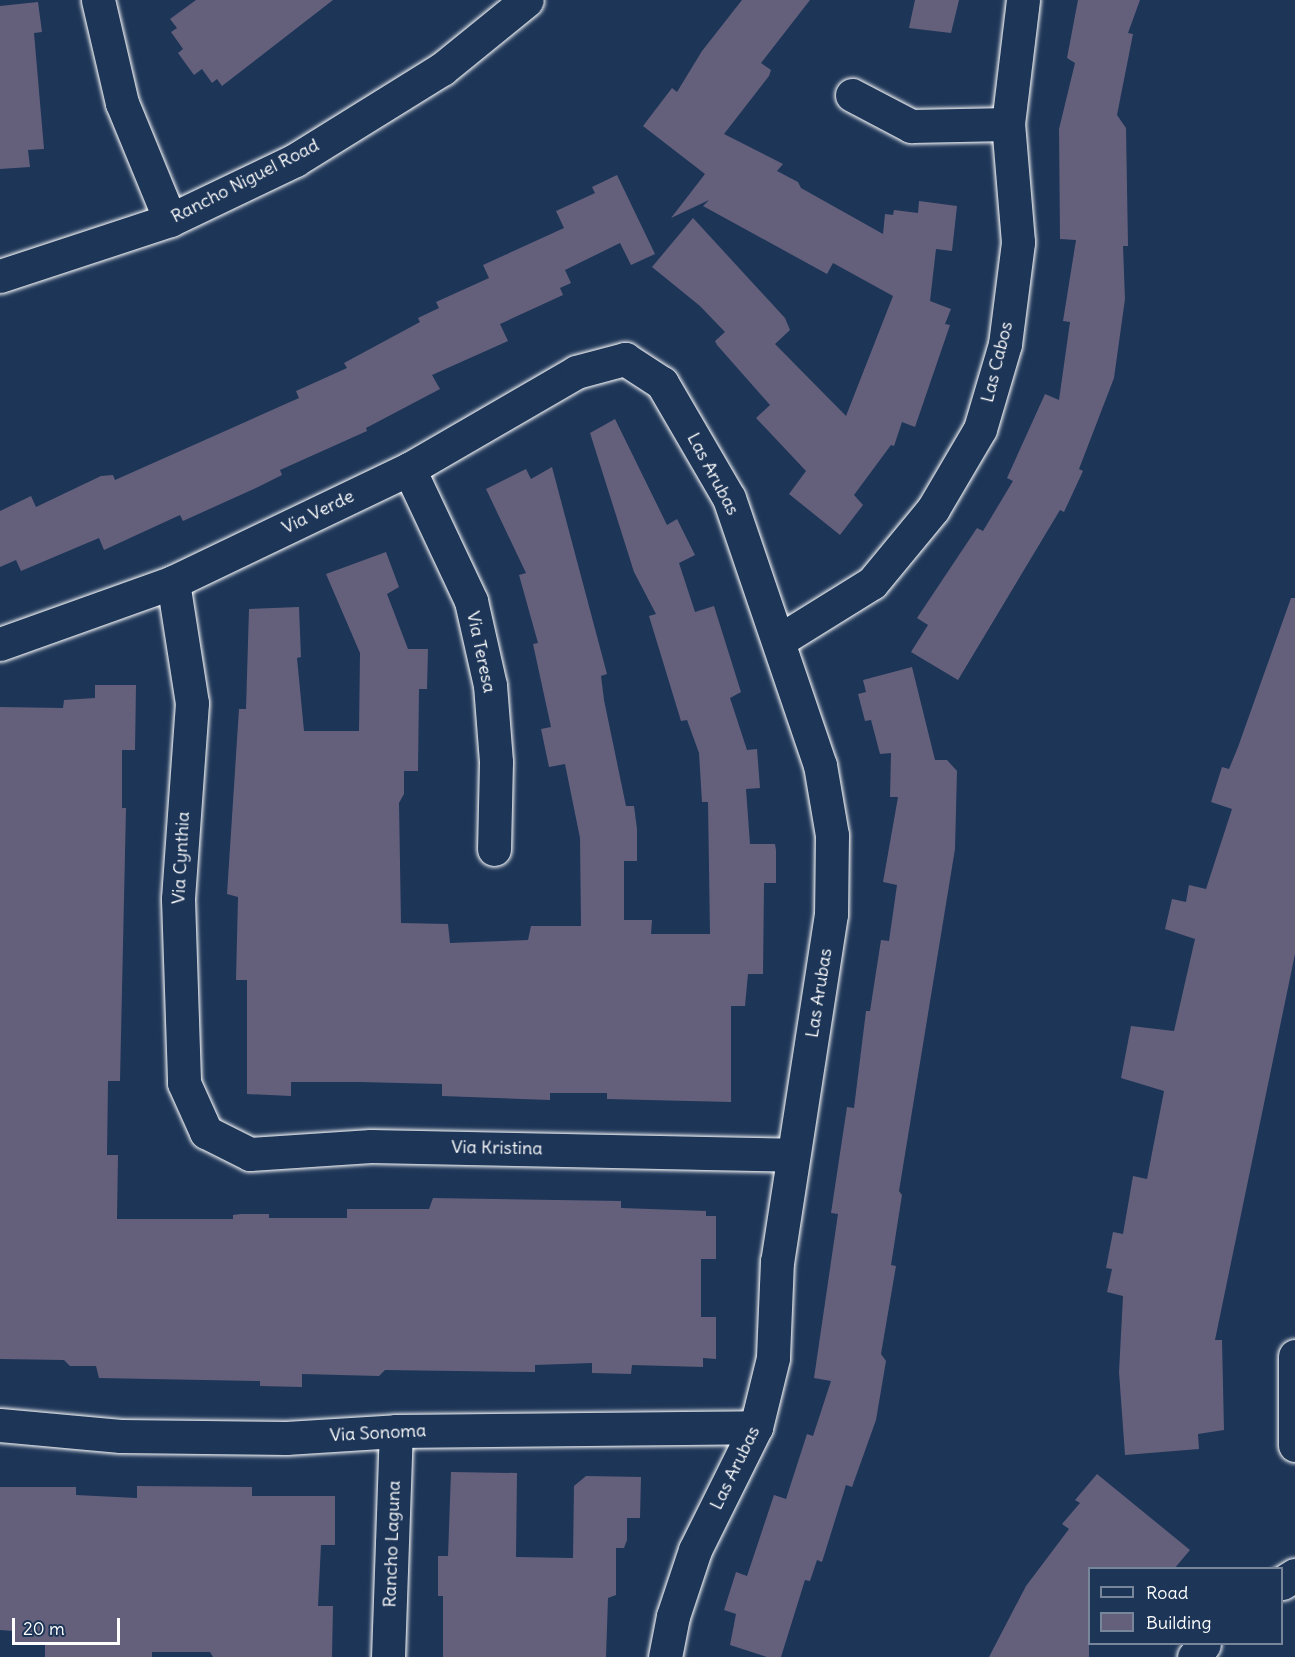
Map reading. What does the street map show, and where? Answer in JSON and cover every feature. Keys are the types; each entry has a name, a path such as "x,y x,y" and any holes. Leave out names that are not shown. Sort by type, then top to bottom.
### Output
{"street":[{"path":"98,0 122,104 170,220"},
{"name":"Rancho Niguel Road","path":"0,276 170,220 295,160 442,69 526,0"},
{"name":"Las Cabos","path":"780,640 872,583 933,509 980,429 1005,344 1018,242 1008,124 1023,0"},
{"path":"852,95 911,126 1008,124"},
{"name":"Las Arubas","path":"625,359 662,383 729,498 780,640 820,765 832,835 831,914 777,1262 773,1358 756,1427 695,1550 673,1616 665,1657"},
{"name":"Via Verde","path":"0,644 173,582 409,469 576,372 625,359"},
{"name":"Via Teresa","path":"409,469 471,601 490,685 496,762 494,849"},
{"name":"Via Cynthia","path":"173,582 192,703 178,899 184,1083 206,1132"},
{"name":"Via Kristina","path":"206,1132 250,1154 371,1146 793,1155"},
{"path":"1295,1356 1295,1445"},
{"name":"Via Sonoma","path":"0,1425 121,1436 286,1438 396,1431 756,1427"},
{"name":"Rancho Laguna","path":"388,1657 396,1431"},
{"path":"1194,1657 1203,1645"}],"building":[{"path":"196,0 333,0 222,86 217,79 212,83 202,69 194,75 178,53 183,49 171,32 177,28 170,19"},
{"path":"742,0 810,0 761,63 771,70 769,76 724,134 783,164 777,171 798,182 801,188 883,234 885,214 893,215 894,210 918,213 919,201 957,206 952,251 936,249 930,301 951,309 945,324 950,325 915,427 902,422 894,446 891,445 854,495 863,505 840,535 789,494 806,471 756,418 770,405 717,345 715,341 725,332 700,306 652,267 693,218 785,318 790,330 775,344 846,416 893,296 833,263 827,274 703,206 709,200 671,218 705,174 643,126 672,88 677,92 702,51"},
{"path":"915,0 959,0 951,33 909,28"},
{"path":"1078,0 1140,0 1128,33 1133,34 1117,115 1126,128 1128,246 1123,246 1125,299 1114,378 1079,469 1083,471 1064,512 1060,510 958,680 911,652 928,625 917,618 977,528 983,531 1013,481 1007,478 1045,394 1059,400 1070,322 1063,321 1076,240 1060,239 1059,129 1075,63 1067,58"},
{"path":"38,2 42,32 34,33 44,149 28,150 30,167 0,169 0,6"},
{"path":"617,175 655,254 631,265 620,243 565,270 571,283 560,288 563,295 500,324 508,341 432,375 440,389 366,428 367,431 280,470 282,475 258,487 183,521 180,515 104,550 99,538 21,571 16,560 0,567 0,511 31,496 36,507 101,476 113,475 115,480 299,398 296,391 347,368 344,363 420,322 418,318 439,308 436,302 489,278 483,265 564,228 556,211 595,193 592,187"},
{"path":"615,419 667,525 677,519 695,555 679,563 695,612 714,606 741,692 730,698 747,750 757,749 760,788 746,789 750,844 775,844 776,883 764,883 763,974 748,974 745,1006 731,1006 731,1102 607,1099 607,1093 550,1093 550,1100 442,1096 442,1084 359,1082 291,1082 291,1096 247,1094 247,980 236,980 238,897 227,894 239,709 246,709 249,609 299,607 301,657 297,658 304,731 359,731 360,653 326,574 386,552 399,587 387,594 408,649 428,649 427,689 419,689 418,771 404,771 404,794 399,803 401,923 448,924 450,943 528,940 531,926 581,926 580,838 565,764 549,767 541,729 551,727 533,644 538,643 519,575 526,573 486,489 526,469 531,479 552,467 607,674 601,676 604,700 626,806 634,806 637,829 637,861 624,861 624,920 652,920 651,934 710,934 708,802 702,802 699,753 687,720 681,721 649,616 656,614 634,572 590,433"},
{"path":"1291,598 1295,598 1295,954 1215,1340 1222,1340 1224,1430 1198,1434 1199,1449 1125,1455 1119,1372 1123,1296 1107,1292 1112,1269 1106,1268 1113,1232 1123,1234 1133,1176 1147,1179 1164,1091 1121,1078 1131,1026 1174,1031 1195,939 1165,929 1172,899 1186,902 1189,885 1206,889 1232,809 1211,802 1222,767 1229,769 1238,747"},
{"path":"912,667 935,760 947,760 957,771 955,849 899,1191 902,1195 891,1265 896,1266 881,1354 886,1361 876,1420 852,1487 846,1485 822,1562 817,1560 810,1581 805,1580 781,1657 767,1657 730,1645 736,1614 724,1610 736,1572 747,1576 774,1495 786,1499 807,1434 813,1436 831,1381 814,1378 838,1214 831,1213 847,1107 854,1108 866,1011 870,1011 881,940 889,941 897,885 883,882 898,797 890,797 891,753 880,754 871,720 865,721 858,694 866,692 863,680"},
{"path":"95,685 136,685 135,750 122,750 122,808 126,808 120,1081 108,1081 107,1155 118,1155 117,1219 233,1219 233,1215 241,1214 269,1214 269,1218 347,1218 347,1209 429,1209 433,1198 621,1201 621,1208 706,1211 706,1216 716,1216 716,1259 701,1259 701,1317 716,1317 716,1359 703,1358 703,1367 632,1365 631,1374 592,1373 592,1363 535,1365 535,1372 385,1370 379,1376 302,1374 302,1387 260,1386 260,1381 99,1378 96,1366 70,1366 64,1360 0,1359 0,707 63,708 64,700 95,698"},
{"path":"451,1472 517,1473 516,1557 573,1558 574,1486 586,1476 641,1477 640,1518 627,1518 627,1540 624,1548 616,1548 616,1595 608,1598 606,1657 443,1657 443,1596 438,1596 438,1556 448,1556"},
{"path":"1097,1474 1190,1550 1176,1567 1088,1567 1089,1657 989,1657 1026,1586 1069,1529 1062,1524 1080,1503 1075,1500"},
{"path":"137,1486 252,1487 252,1496 335,1496 335,1545 321,1545 318,1606 333,1606 332,1657 213,1657 210,1652 152,1652 152,1657 45,1657 45,1644 18,1644 14,1641 14,1631 0,1630 0,1487 76,1487 76,1495 137,1498"}]}
